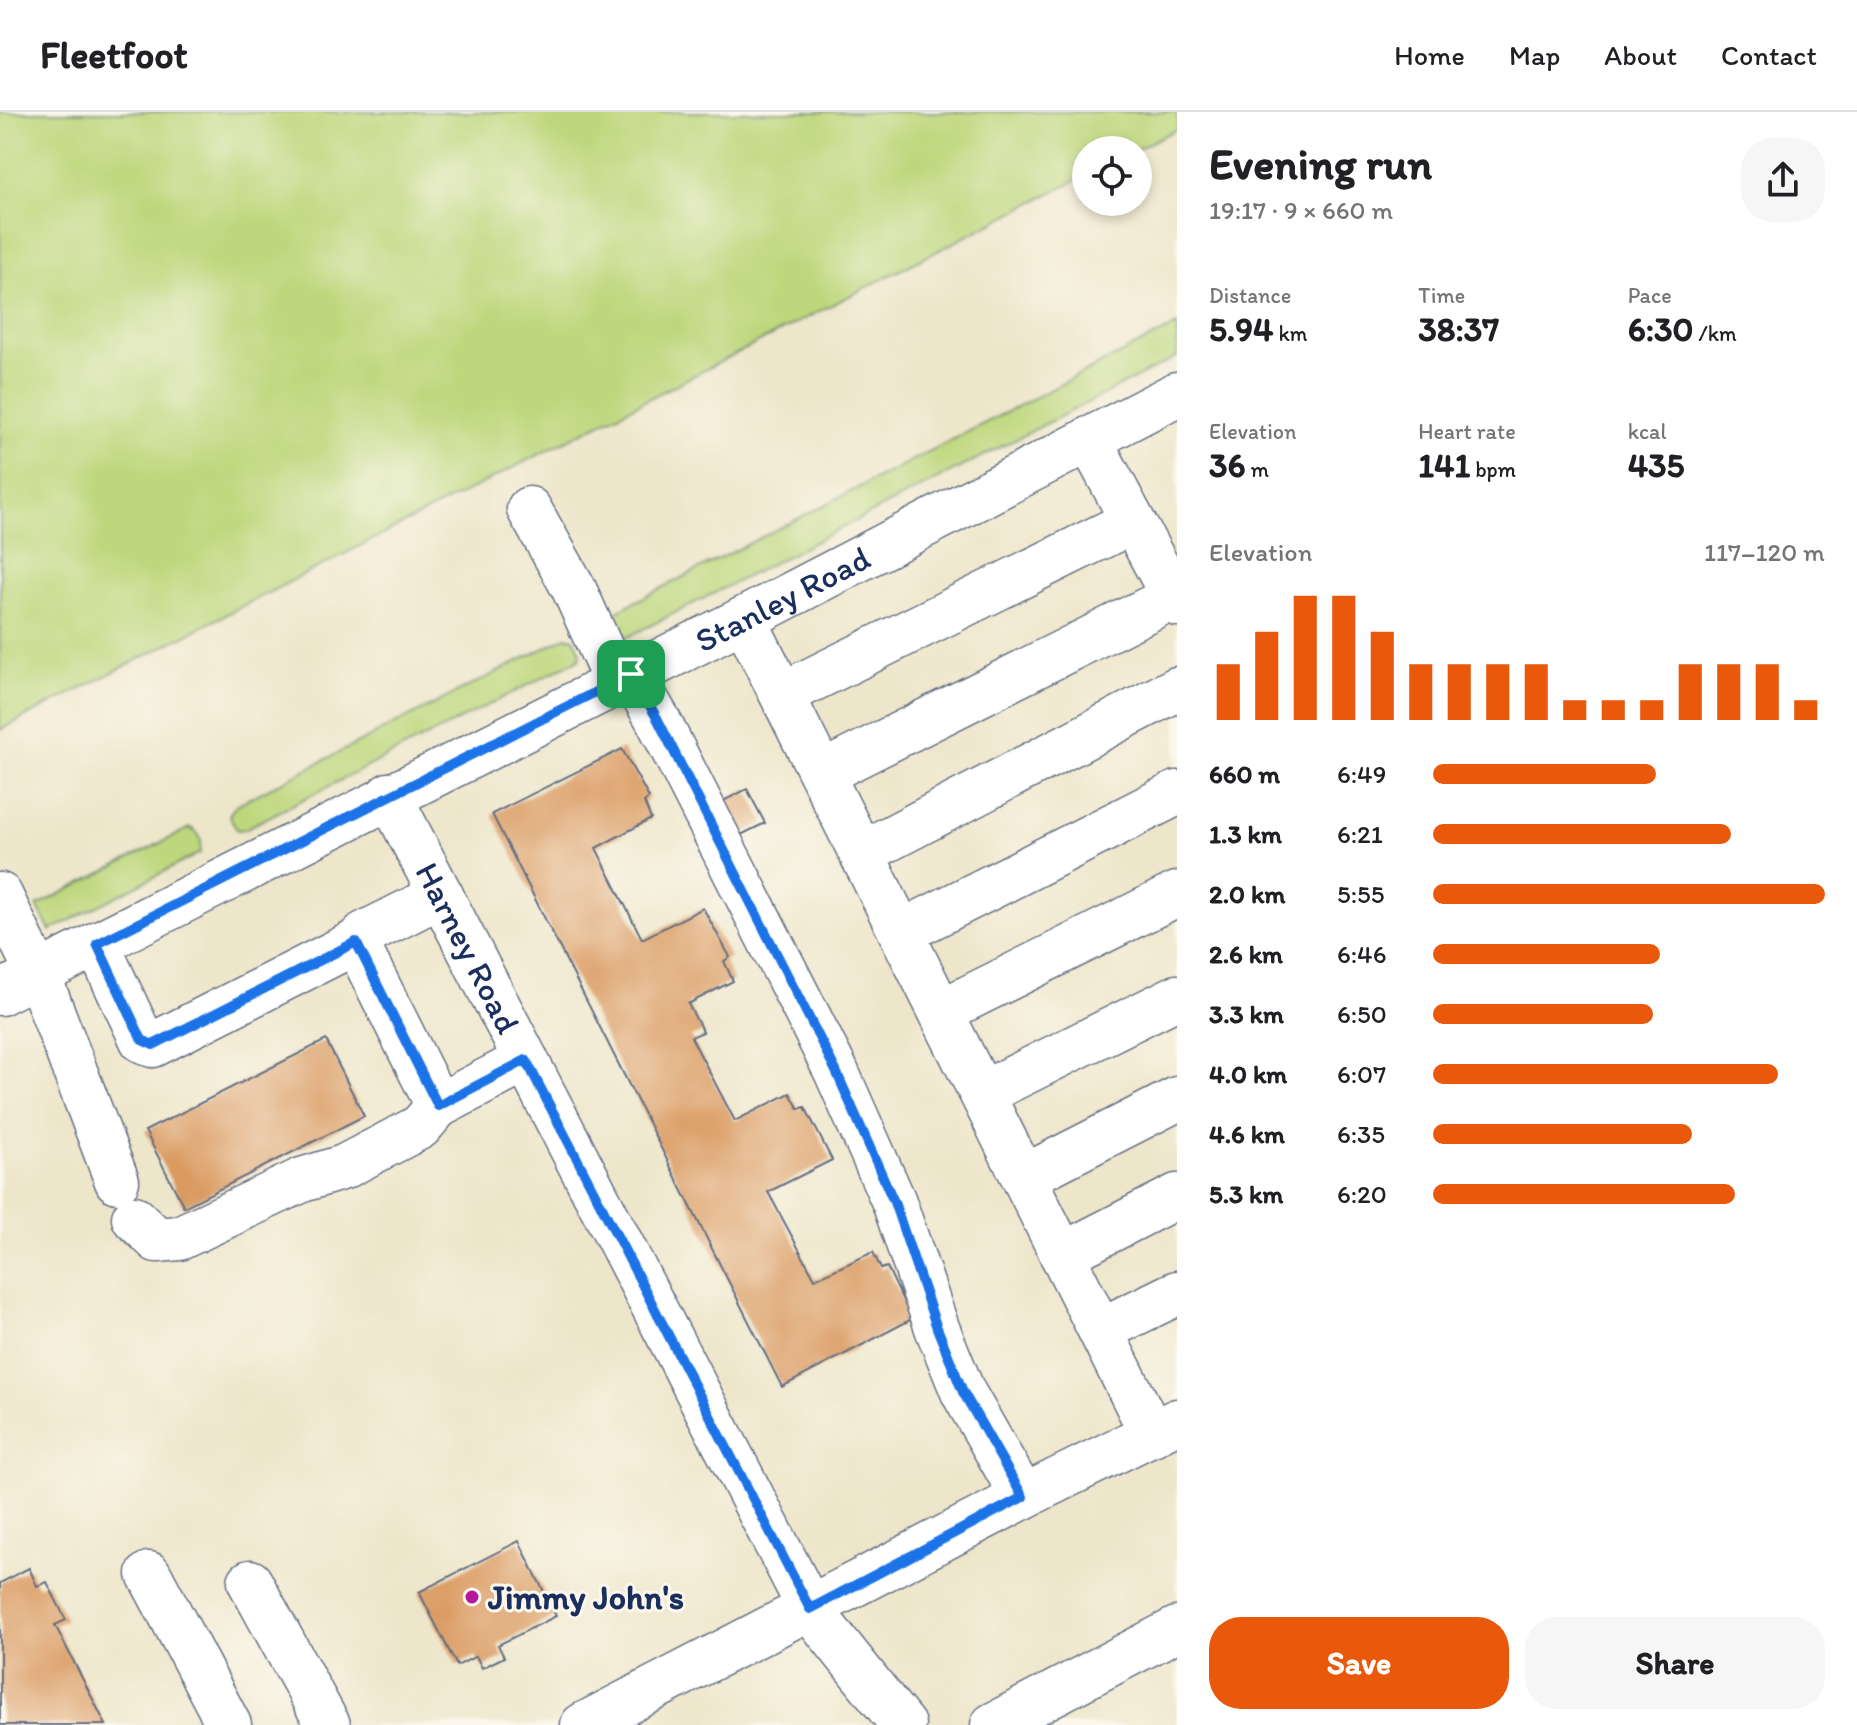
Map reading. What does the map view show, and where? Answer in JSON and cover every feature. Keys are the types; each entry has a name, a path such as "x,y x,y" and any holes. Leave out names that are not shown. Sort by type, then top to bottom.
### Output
{"street":[{"name":"Stanley Road","path":"19,984 389,795 744,619 1177,394"},
{"path":"823,773 1175,600 1089,439"},
{"path":"529,509 623,678 657,718 836,1071 894,1202 937,1328 963,1392 1023,1497"},
{"path":"783,694 1131,522"},
{"path":"583,1725 1164,1427 1101,1330 1062,1255 744,619"},
{"path":"862,853 1177,689"},
{"path":"902,932 1177,793"},
{"name":"Harney Road","path":"389,795 810,1609 903,1725"},
{"path":"942,1011 1177,894"},
{"path":"0,895 19,984 126,1200 157,1240 179,1238 302,1180 344,1167 420,1127 438,1106 526,1060"},
{"path":"97,944 142,1040 153,1045 356,942 364,934 441,895"},
{"path":"356,942 438,1106"},
{"path":"983,1093 1177,997"},
{"path":"1024,1177 1177,1099"},
{"path":"1062,1255 1177,1196"},
{"path":"1101,1330 1177,1293"},
{"path":"149,1574 229,1725"},
{"path":"250,1582 328,1725"},
{"path":"993,1725 1177,1629"}],"green space":[{"path":"0,112 1177,112 1177,129 1152,142 1152,136 1072,136 1072,182 0,730"},
{"path":"1177,325 1177,357 626,638 615,634 610,622 611,614"},
{"path":"566,637 574,638 581,652 579,659 245,829 237,830 229,815 236,805"},
{"path":"190,828 200,838 200,853 50,931 37,906"}],"building":[{"path":"622,749 649,798 644,802 651,819 596,848 642,939 703,908 730,957 724,961 733,981 688,1004 703,1032 691,1037 735,1121 790,1093 799,1109 805,1107 832,1160 768,1192 815,1279 873,1252 881,1269 887,1267 912,1319 782,1387 492,814"},
{"path":"747,789 765,823 731,840 713,806"},
{"path":"326,1040 364,1116 184,1207 145,1131"},
{"path":"519,1541 556,1616 498,1645 504,1657 482,1668 476,1656 457,1666 419,1592"},
{"path":"29,1568 37,1586 47,1582 66,1620 55,1625 106,1725 0,1725 0,1583"}],"place":[{"name":"Jimmy John's","path":"472,1597"}],"route":[{"path":"631,674 750,898 836,1071 894,1202 937,1328 963,1392 1023,1497 810,1609 526,1060 438,1106 356,942 153,1045 142,1040 97,944 631,674"}]}
